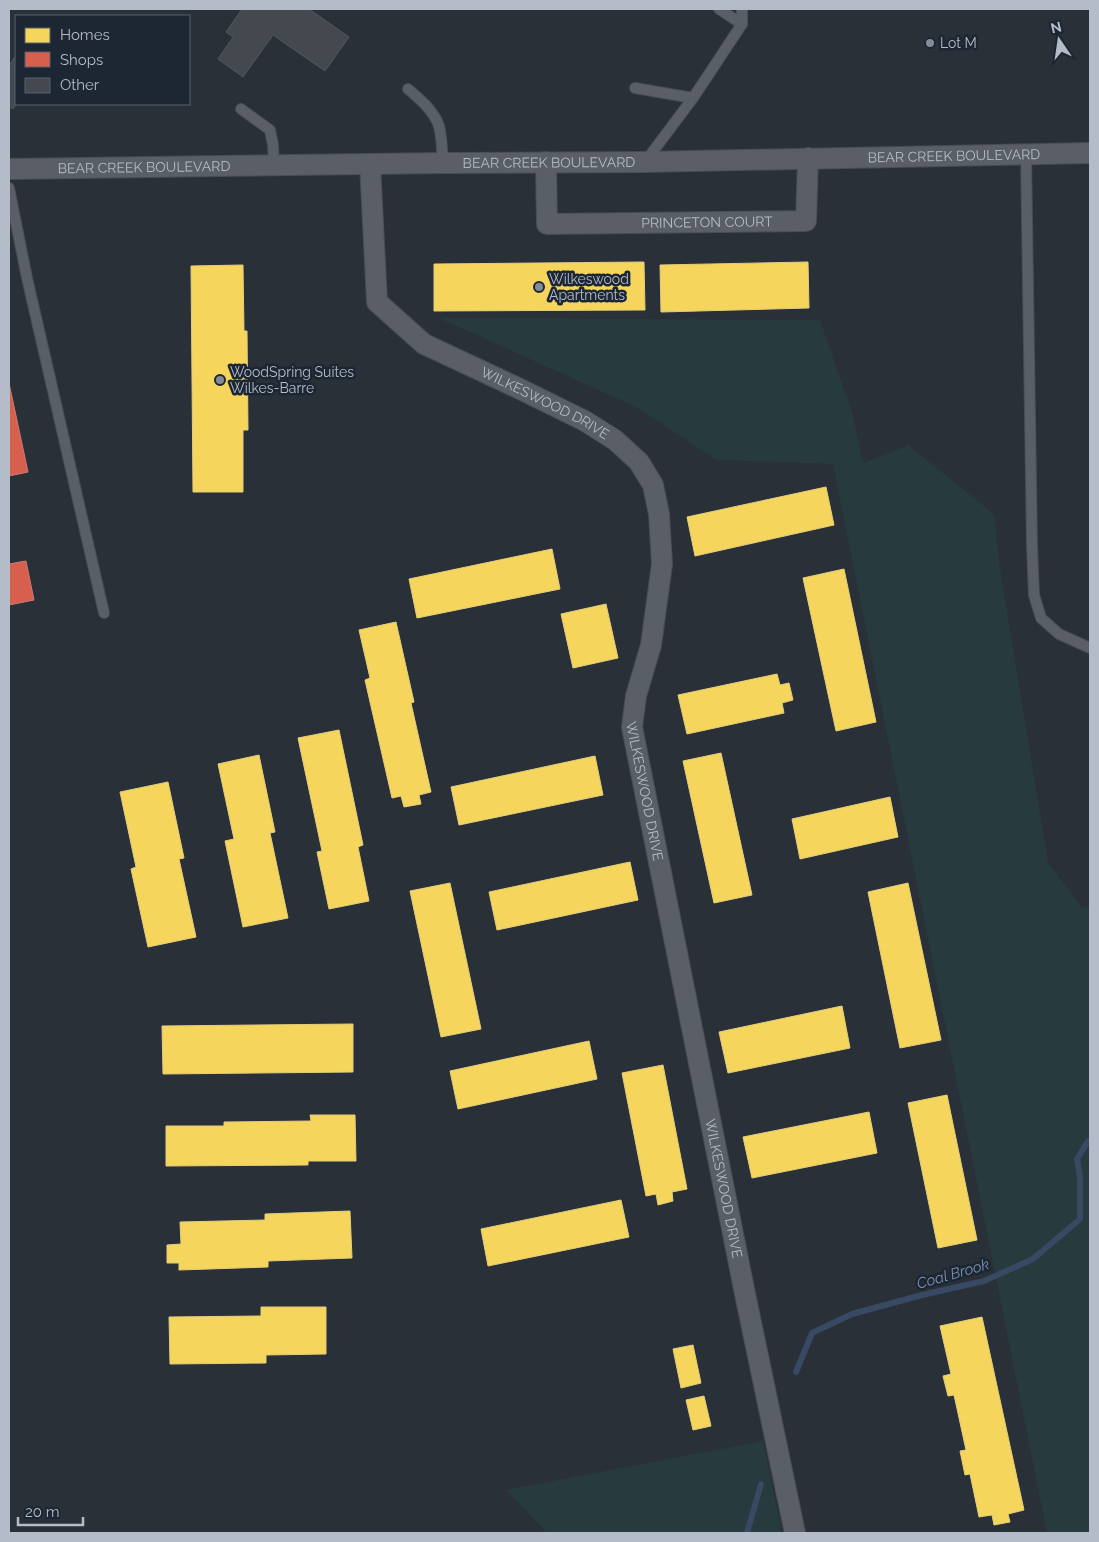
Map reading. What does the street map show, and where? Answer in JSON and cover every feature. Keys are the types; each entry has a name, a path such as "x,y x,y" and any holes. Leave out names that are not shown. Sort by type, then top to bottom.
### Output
{"street":[{"name":"BEAR CREEK BOULEVARD","path":"9,169 645,162 1090,153"},
{"name":"PRINCETON COURT","path":"546,162 547,224 806,221 808,158"},
{"name":"WILKESWOOD DRIVE","path":"370,164 377,302 424,344 585,421 615,440 638,462 653,484 659,514 662,564 651,646 636,696 632,727 740,1270 795,1533"}],"lane":[{"path":"719,9 742,24"},
{"path":"645,162 693,98 742,24 742,9"},
{"path":"635,88 693,98"},
{"path":"408,89 417,96 435,118 439,128 443,163"},
{"path":"241,110 270,130 274,166"},
{"path":"1026,154 1034,595 1041,618 1059,634 1090,648"},
{"path":"9,188 104,614"}],"green space":[{"path":"439,318 820,320 852,412 863,463 908,445 994,514 1000,569 1048,863 1082,907 1090,907 1090,1533 1047,1533 833,464 716,460 638,408"},
{"path":"763,1441 782,1533 547,1533 506,1490"}],"building: Homes":[{"name":"Wilkeswood Apartments","path":"644,262 645,310 434,311 434,264"},
{"path":"808,262 809,308 661,312 660,265"},
{"name":"WoodSpring Suites Wilkes-Barre","path":"243,265 244,331 247,331 248,430 243,430 243,492 193,492 191,266"},
{"path":"826,487 834,525 695,556 687,517"},
{"path":"552,549 560,589 417,618 409,579"},
{"path":"844,569 876,722 836,731 803,578"},
{"path":"606,604 618,658 573,668 561,614"},
{"path":"396,622 414,702 411,703 431,792 419,795 421,804 404,807 401,796 392,798 365,680 370,678 359,630"},
{"path":"777,674 780,685 789,683 793,700 782,703 784,713 687,734 678,695"},
{"path":"339,730 363,845 358,847 369,901 329,909 317,852 322,851 298,738"},
{"path":"721,753 752,895 714,903 683,761"},
{"path":"259,755 275,832 270,833 288,918 243,927 225,841 234,839 218,764"},
{"path":"595,756 603,795 459,825 451,787"},
{"path":"168,782 184,858 179,859 196,937 148,947 131,869 136,867 120,792"},
{"path":"890,797 898,837 800,859 792,819"},
{"path":"630,862 638,900 497,930 489,892"},
{"path":"450,883 481,1029 441,1037 410,891"},
{"path":"908,883 941,1040 900,1048 868,892"},
{"path":"842,1006 850,1048 728,1073 719,1032"},
{"path":"353,1024 353,1072 163,1074 162,1026"},
{"path":"589,1041 597,1079 458,1109 450,1071"},
{"path":"663,1065 687,1189 672,1192 673,1201 658,1205 656,1194 646,1196 622,1073"},
{"path":"947,1095 977,1240 938,1248 908,1103"},
{"path":"869,1112 877,1153 752,1178 743,1137"},
{"path":"310,1115 355,1115 356,1161 308,1161 308,1165 166,1166 166,1126 224,1126 224,1122 311,1121"},
{"path":"621,1200 629,1237 488,1266 481,1229"},
{"path":"350,1211 352,1258 268,1261 268,1267 179,1270 179,1263 167,1263 167,1245 181,1244 180,1222 265,1220 265,1214"},
{"path":"261,1307 326,1307 326,1354 266,1355 266,1363 170,1364 169,1317 261,1316"},
{"path":"982,1317 1024,1510 1008,1514 1010,1522 994,1525 992,1515 979,1517 970,1474 965,1475 960,1451 966,1450 954,1395 948,1396 943,1376 951,1374 940,1326"},
{"path":"693,1345 701,1383 681,1388 673,1349"},
{"path":"704,1396 711,1426 693,1430 686,1400"}],"building: Shops":[{"path":"9,383 28,472 9,476"},
{"path":"26,561 34,600 9,605 9,564"}],"building: Other":[{"path":"242,9 309,9 349,37 325,71 273,35 243,77 218,59 233,37 226,32"},
{"path":"15,57 15,105 13,109 9,106 9,66"}],"waterway":[{"name":"Coal Brook","path":"796,1372 812,1333 852,1314 984,1281 1033,1259 1080,1219 1080,1176 1077,1159 1088,1141 1090,1141"},
{"name":"Coal Brook","path":"747,1533 761,1484"}],"place":[{"name":"Lot M","path":"930,43"},
{"name":"Wilkeswood Apartments","path":"539,287"},
{"name":"WoodSpring Suites Wilkes-Barre","path":"220,380"}]}
